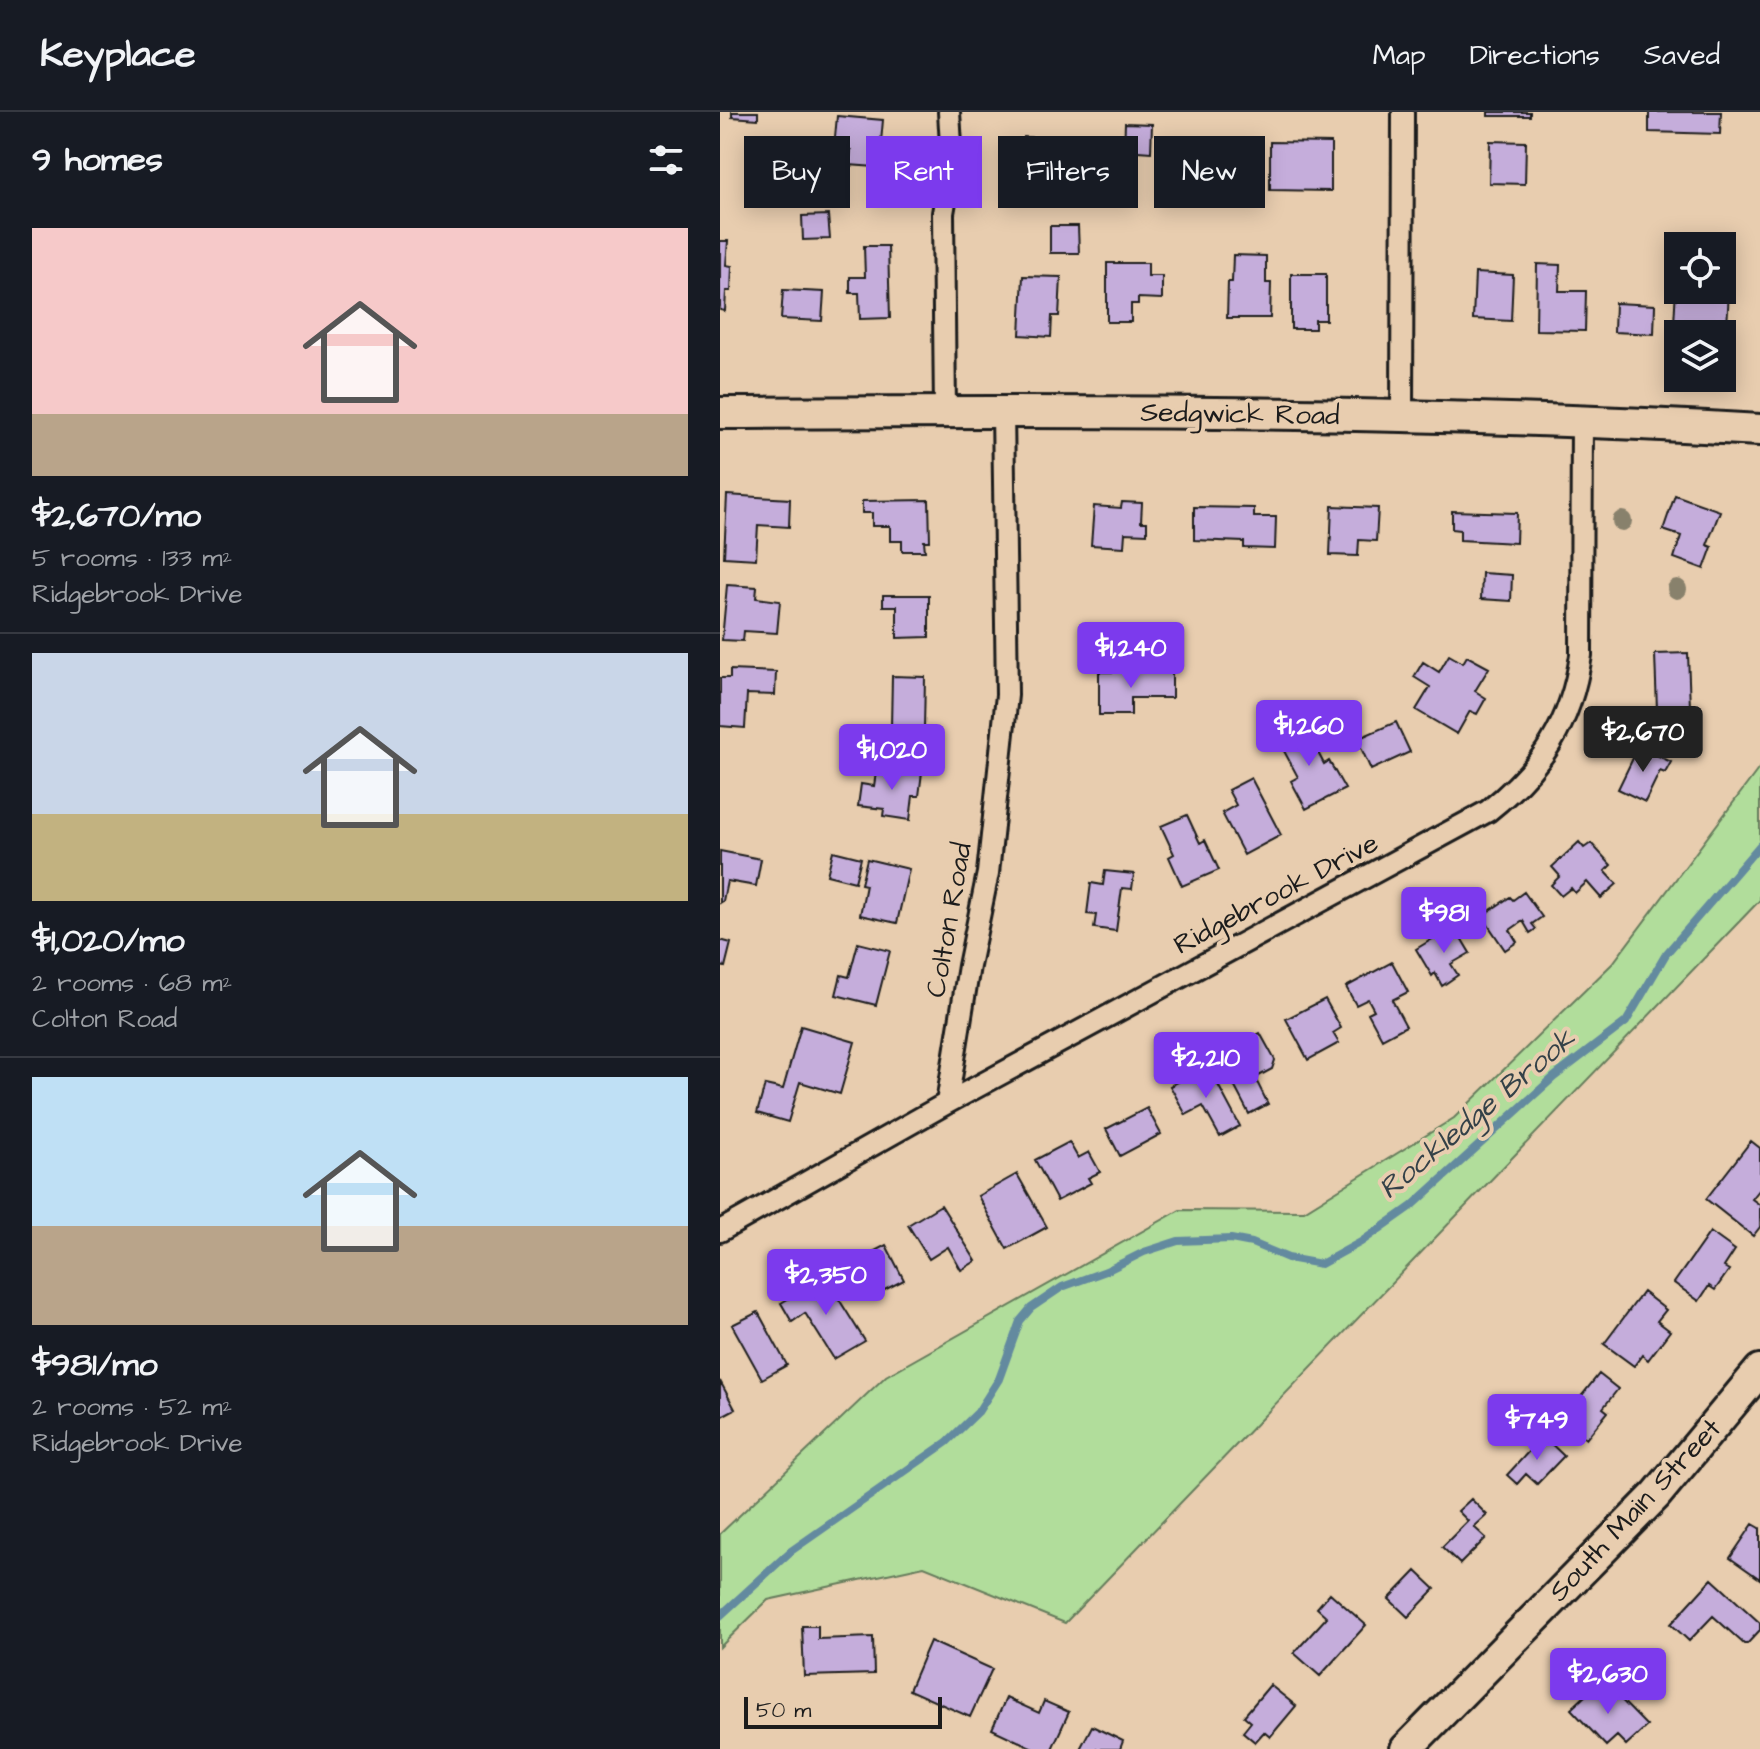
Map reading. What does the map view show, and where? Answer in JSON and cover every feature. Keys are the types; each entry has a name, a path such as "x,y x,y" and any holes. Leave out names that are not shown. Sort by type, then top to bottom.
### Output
{"main road":[{"name":"Sedgwick Road","path":"720,413 1003,411 1582,419 1760,430"},
{"name":"South Main Street","path":"1406,1749 1656,1495 1760,1370"}],"street":[{"path":"945,412 943,213 952,162 949,112"},
{"path":"1402,417 1403,112"},
{"name":"Colton Road","path":"947,1103 988,873 1007,695 1003,411"},
{"name":"Ridgebrook Drive","path":"720,1231 947,1103 1488,811 1516,789 1554,740 1568,713 1577,684 1581,655 1582,419"}],"green space":[{"path":"1760,767 1760,900 1065,1623 924,1566 768,1600 720,1647 720,1534 886,1376 1180,1210 1304,1211 1454,1118 1613,963"}],"building":[{"path":"732,112 758,112 758,119 732,117"},
{"path":"1488,112 1530,112 1530,116 1488,116"},
{"path":"1649,112 1721,112 1720,134 1649,132"},
{"path":"837,116 883,120 882,136 866,136 866,166 850,165 850,136 835,136"},
{"path":"1125,123 1152,124 1151,152 1138,151 1138,136 1125,136"},
{"path":"1490,141 1526,142 1525,184 1489,183"},
{"path":"1270,142 1331,143 1331,191 1270,190"},
{"path":"828,215 830,239 803,240 802,216"},
{"path":"1050,226 1078,226 1079,253 1050,253"},
{"path":"720,241 728,241 726,265 732,266 731,291 726,291 725,311 720,310"},
{"path":"864,246 888,246 890,318 860,319 859,293 850,293 850,277 865,277"},
{"path":"1233,255 1266,256 1266,283 1271,283 1270,318 1227,318 1228,282 1232,282"},
{"path":"1107,263 1148,263 1148,276 1162,276 1162,299 1138,298 1138,304 1131,304 1131,322 1107,322"},
{"path":"1537,264 1560,265 1559,291 1586,291 1585,331 1536,330"},
{"path":"1475,273 1513,275 1511,321 1473,319"},
{"path":"1291,274 1326,274 1326,320 1315,320 1315,329 1291,329"},
{"path":"1023,276 1061,277 1059,316 1052,316 1051,337 1020,335"},
{"path":"783,290 824,292 822,321 781,319"},
{"path":"1615,303 1655,305 1654,334 1614,332"},
{"path":"1675,304 1728,304 1727,320 1674,320"},
{"path":"727,495 790,499 789,527 758,525 756,559 724,557"},
{"path":"1675,495 1720,511 1707,545 1712,547 1704,569 1674,558 1681,536 1663,530"},
{"path":"929,500 930,541 924,541 925,551 902,551 902,541 890,541 890,526 872,526 872,513 862,513 862,501"},
{"path":"1122,502 1142,503 1141,522 1147,522 1147,534 1125,533 1124,547 1091,545 1094,506 1121,508"},
{"path":"1332,506 1378,508 1376,541 1359,540 1358,556 1330,555"},
{"path":"1194,507 1254,508 1254,517 1276,517 1275,549 1244,548 1244,542 1194,540"},
{"path":"1452,511 1517,513 1516,543 1460,540 1460,530 1452,529"},
{"path":"1482,573 1512,575 1511,601 1481,599"},
{"path":"727,585 757,587 756,598 780,601 777,633 744,631 743,641 722,640"},
{"path":"883,595 929,595 929,637 897,638 897,606 883,606"},
{"path":"1688,653 1690,708 1657,710 1655,654"},
{"path":"1449,655 1463,663 1467,656 1489,668 1475,691 1486,698 1477,714 1470,711 1457,734 1416,710 1430,687 1414,677 1423,662 1439,672"},
{"path":"730,670 776,672 775,695 747,694 745,728 720,726 720,678 730,678"},
{"path":"1099,672 1172,672 1172,698 1131,698 1131,715 1099,715"},
{"path":"892,676 925,677 924,729 891,728"},
{"path":"1396,722 1410,752 1371,770 1357,739"},
{"path":"1303,724 1324,764 1329,761 1345,789 1306,809 1291,781 1298,777 1277,738"},
{"path":"1642,748 1671,762 1665,773 1660,771 1645,802 1618,789 1635,754 1638,755"},
{"path":"877,766 922,772 919,796 913,796 910,820 883,816 884,809 858,806 861,784 874,786"},
{"path":"1251,778 1281,835 1244,855 1222,813 1236,805 1228,790"},
{"path":"1187,815 1200,843 1205,840 1219,870 1182,886 1169,857 1174,854 1161,826"},
{"path":"1579,842 1584,848 1591,843 1611,865 1605,871 1617,884 1601,898 1587,882 1575,893 1571,888 1561,896 1551,885 1560,876 1552,867"},
{"path":"720,851 761,859 756,886 727,881 720,903"},
{"path":"833,851 861,858 855,882 827,875"},
{"path":"867,859 909,869 897,923 860,915 866,885 861,884"},
{"path":"1105,871 1134,874 1132,889 1122,888 1116,931 1094,928 1096,915 1087,914 1091,883 1103,885"},
{"path":"1524,892 1542,917 1532,924 1536,929 1530,933 1523,921 1510,930 1517,942 1505,950 1482,916 1510,897 1513,900"},
{"path":"1454,926 1470,953 1451,964 1458,975 1442,986 1435,973 1432,976 1416,949"},
{"path":"720,940 731,943 725,967 720,966"},
{"path":"858,943 890,951 876,1005 836,995 841,975 849,977"},
{"path":"1392,962 1408,992 1392,1000 1406,1026 1382,1039 1368,1013 1374,1010 1368,999 1356,1005 1346,987"},
{"path":"1325,999 1341,1028 1333,1033 1339,1043 1308,1060 1286,1019"},
{"path":"801,1026 855,1042 840,1094 800,1082 788,1122 757,1113 765,1085 783,1089"},
{"path":"1260,1033 1275,1060 1272,1069 1255,1078 1268,1104 1249,1114 1218,1055"},
{"path":"1208,1066 1240,1126 1220,1137 1203,1106 1186,1115 1170,1086"},
{"path":"1147,1108 1161,1134 1120,1156 1106,1129"},
{"path":"1751,1141 1760,1148 1760,1189 1752,1199 1760,1205 1760,1227 1753,1236 1706,1199"},
{"path":"1069,1142 1078,1158 1089,1152 1100,1172 1088,1178 1091,1183 1057,1201 1035,1160"},
{"path":"1017,1174 1047,1227 1007,1249 978,1196"},
{"path":"941,1205 976,1261 961,1270 948,1247 929,1259 908,1225"},
{"path":"1710,1232 1735,1250 1724,1267 1729,1270 1715,1290 1709,1286 1699,1301 1674,1283"},
{"path":"886,1245 904,1280 867,1299 848,1265"},
{"path":"825,1277 865,1341 834,1359 805,1313 792,1322 781,1303"},
{"path":"1643,1292 1666,1310 1657,1321 1670,1331 1648,1360 1642,1355 1634,1366 1604,1344"},
{"path":"758,1312 787,1365 762,1379 732,1325"},
{"path":"1599,1374 1618,1389 1603,1408 1608,1412 1586,1439 1553,1413 1562,1402 1571,1409"},
{"path":"720,1381 735,1409 720,1417"},
{"path":"1543,1436 1564,1456 1537,1484 1526,1474 1517,1484 1507,1475"},
{"path":"1471,1499 1487,1515 1474,1527 1486,1538 1460,1564 1442,1547 1468,1521 1458,1511"},
{"path":"1753,1524 1760,1528 1760,1579 1730,1558"},
{"path":"1416,1571 1435,1589 1408,1617 1389,1599"},
{"path":"1712,1579 1760,1623 1760,1630 1747,1644 1713,1616 1689,1641 1671,1624"},
{"path":"1330,1593 1366,1625 1320,1676 1294,1653 1327,1617 1317,1608"},
{"path":"802,1626 818,1626 818,1639 873,1637 874,1674 804,1676"},
{"path":"930,1641 992,1669 970,1717 909,1690"},
{"path":"1602,1680 1647,1726 1626,1745 1617,1736 1606,1746 1571,1709"},
{"path":"1270,1685 1296,1706 1270,1737 1264,1732 1255,1742 1243,1732 1251,1722 1244,1716"},
{"path":"1006,1698 1039,1713 1044,1701 1069,1712 1052,1749 1035,1749 992,1729"},
{"path":"1092,1726 1123,1741 1120,1749 1080,1749"}],"waterway":[{"name":"Rockledge Brook","path":"720,1616 791,1551 947,1442 978,1412 999,1379 1020,1321 1031,1308 1062,1287 1178,1241 1231,1239 1252,1243 1288,1258 1321,1264 1361,1242 1412,1206 1554,1077 1626,1022 1666,954 1760,845"}]}
